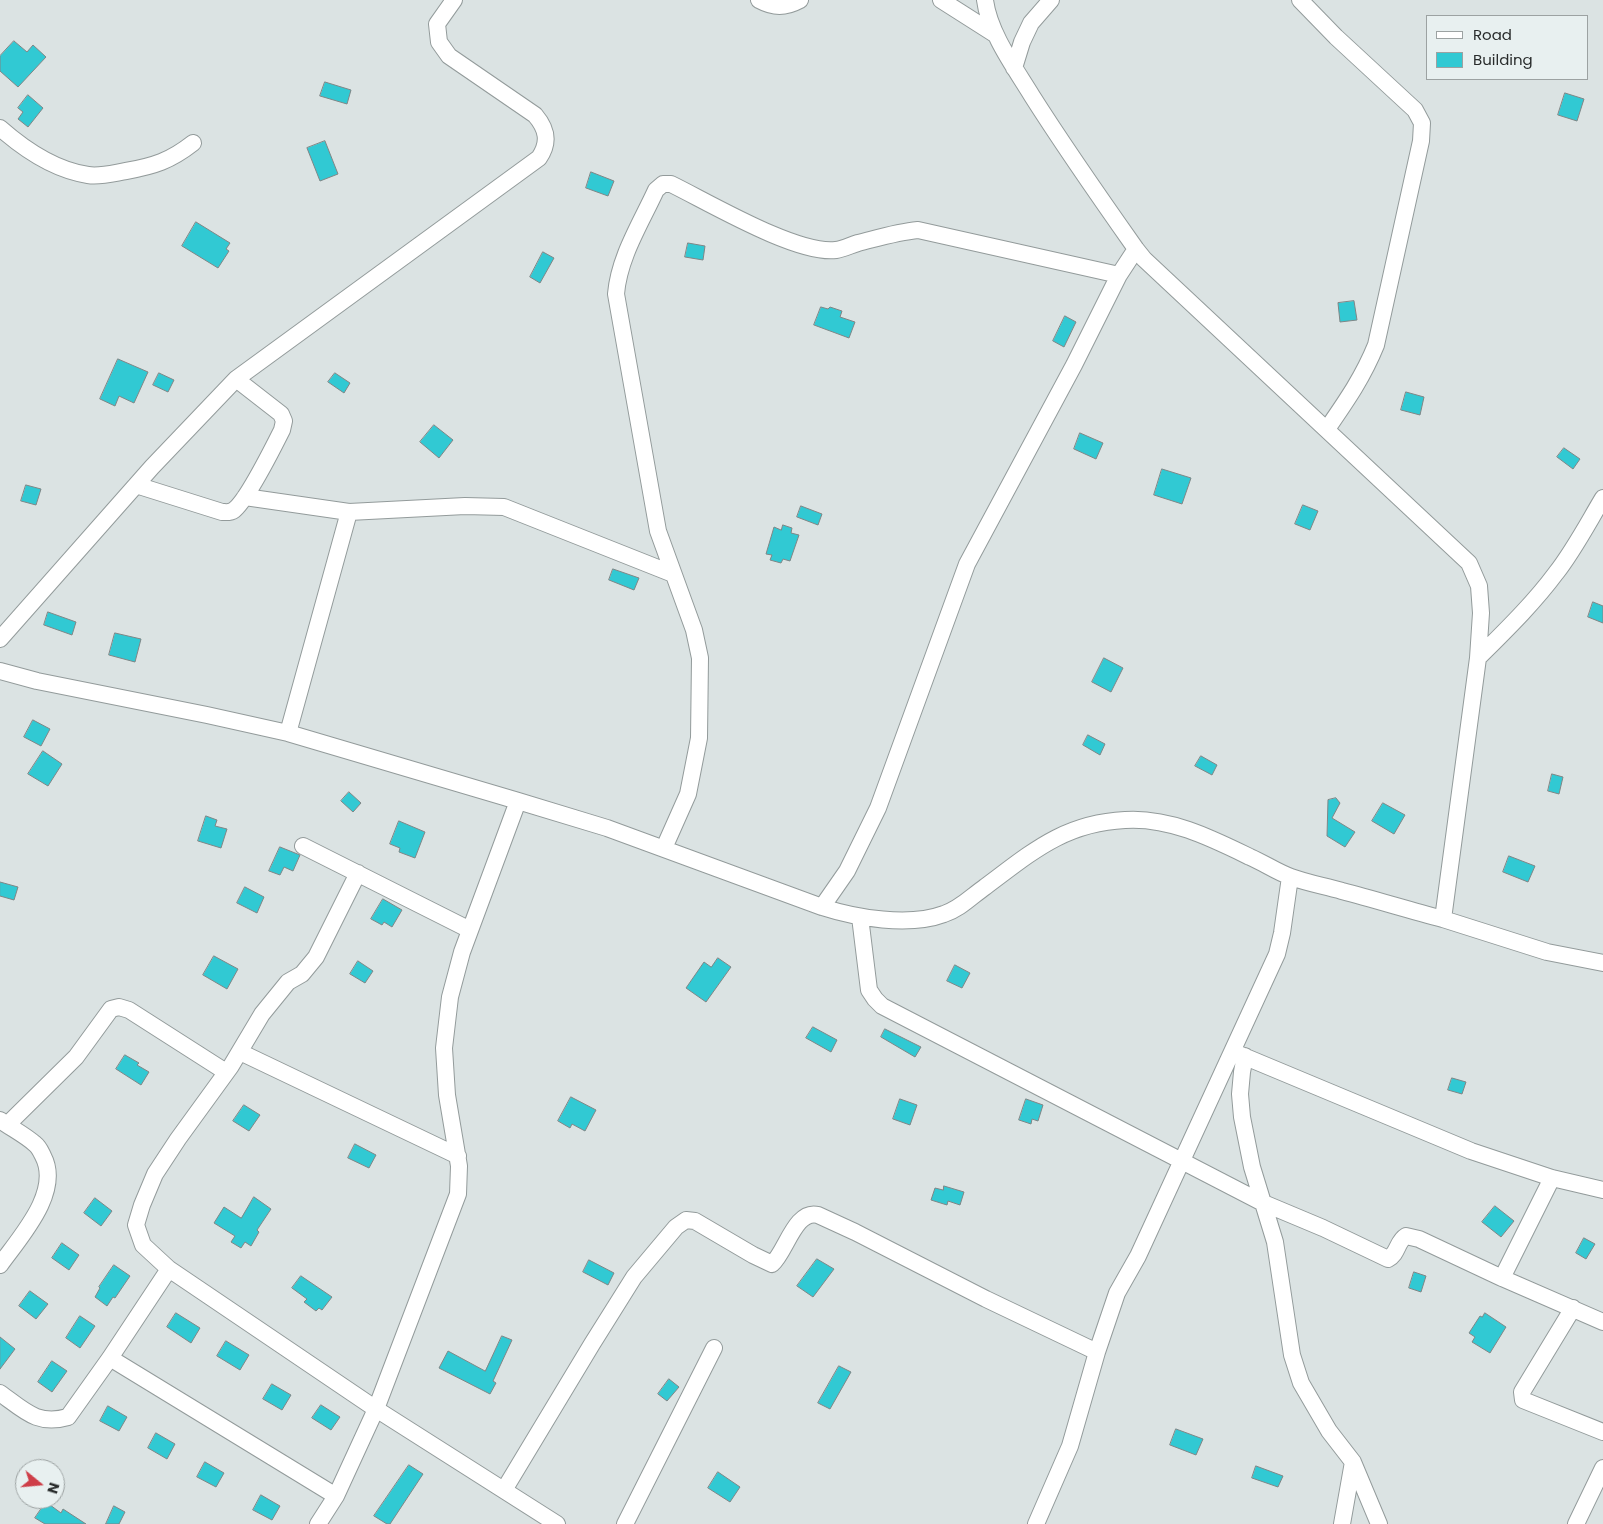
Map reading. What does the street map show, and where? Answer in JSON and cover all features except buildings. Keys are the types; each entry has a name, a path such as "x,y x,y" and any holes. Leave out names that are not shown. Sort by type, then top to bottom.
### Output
{"street":[{"path":"0,639 136,485 236,379 532,164 544,151 547,140 544,128 535,115 449,56 440,42 438,24 454,0"},
{"path":"759,0 770,6 784,6 800,0"},
{"path":"941,0 996,35"},
{"path":"985,0 996,35 1014,68 1063,144 1136,249 1469,563 1479,586 1482,599 1478,658 1443,919"},
{"path":"1014,68 1022,42 1031,23 1051,0"},
{"path":"1300,0 1336,37 1415,110 1422,123 1421,141 1376,344 1366,370 1327,429"},
{"path":"0,128 26,150 43,160 88,175 122,172 161,163 176,157 193,144"},
{"path":"664,848 688,794 698,738 700,658 694,630 658,530 616,294 618,277 623,261 656,190 663,184 670,184 764,230 814,249 837,250 900,232 918,230 1119,275"},
{"path":"822,907 847,871 878,808 967,564 1074,365 1119,275 1136,249"},
{"path":"136,485 225,512 234,510 245,496 282,430 284,421 281,414 236,379"},
{"path":"245,496 349,512 465,506 504,507 673,574"},
{"path":"1478,658 1522,612 1567,559 1603,498"},
{"path":"288,733 349,512"},
{"path":"0,672 37,682 207,715 288,733 607,828 842,914 899,920 923,919 946,914 964,903 1042,844 1062,834 1104,822 1126,819 1155,820 1183,828 1250,856 1290,877 1443,919 1547,952 1603,963"},
{"path":"318,1524 336,1496 376,1409 458,1194 458,1156 447,1095 444,1048 450,997 462,952 518,800"},
{"path":"303,846 470,930"},
{"path":"358,874 316,957 302,974 288,982 262,1014 240,1052 178,1139 156,1174 142,1205 136,1225 143,1245 169,1269 376,1409 557,1524"},
{"path":"1036,1524 1070,1446 1097,1352 1117,1293 1138,1256 1182,1160 1238,1054 1277,954 1290,877"},
{"path":"860,917 869,990 874,999 882,1006 1261,1202 1388,1258 1394,1254 1402,1239 1406,1236 1419,1239 1603,1322"},
{"path":"0,1265 37,1213 45,1196 48,1177 45,1160 37,1144 3,1122 76,1057 111,1008 119,1007 129,1010 226,1072"},
{"path":"240,1052 458,1156"},
{"path":"1238,1054 1428,1135 1552,1178 1603,1190"},
{"path":"1238,1054 1242,1072 1241,1105 1252,1167 1261,1202 1275,1242 1292,1355 1301,1383 1329,1431 1353,1462 1379,1524"},
{"path":"1502,1278 1552,1178"},
{"path":"504,1490 634,1277 676,1227 686,1220 696,1221 753,1255 772,1264 775,1263 798,1223 812,1213 855,1232 986,1299 1097,1352"},
{"path":"0,1393 32,1416 50,1420 68,1418 169,1269"},
{"path":"1573,1308 1522,1392 1522,1400 1603,1432"},
{"path":"624,1524 714,1348"},
{"path":"110,1358 336,1496"},
{"path":"1342,1524 1353,1462"},
{"path":"1576,1524 1603,1468"}]}
